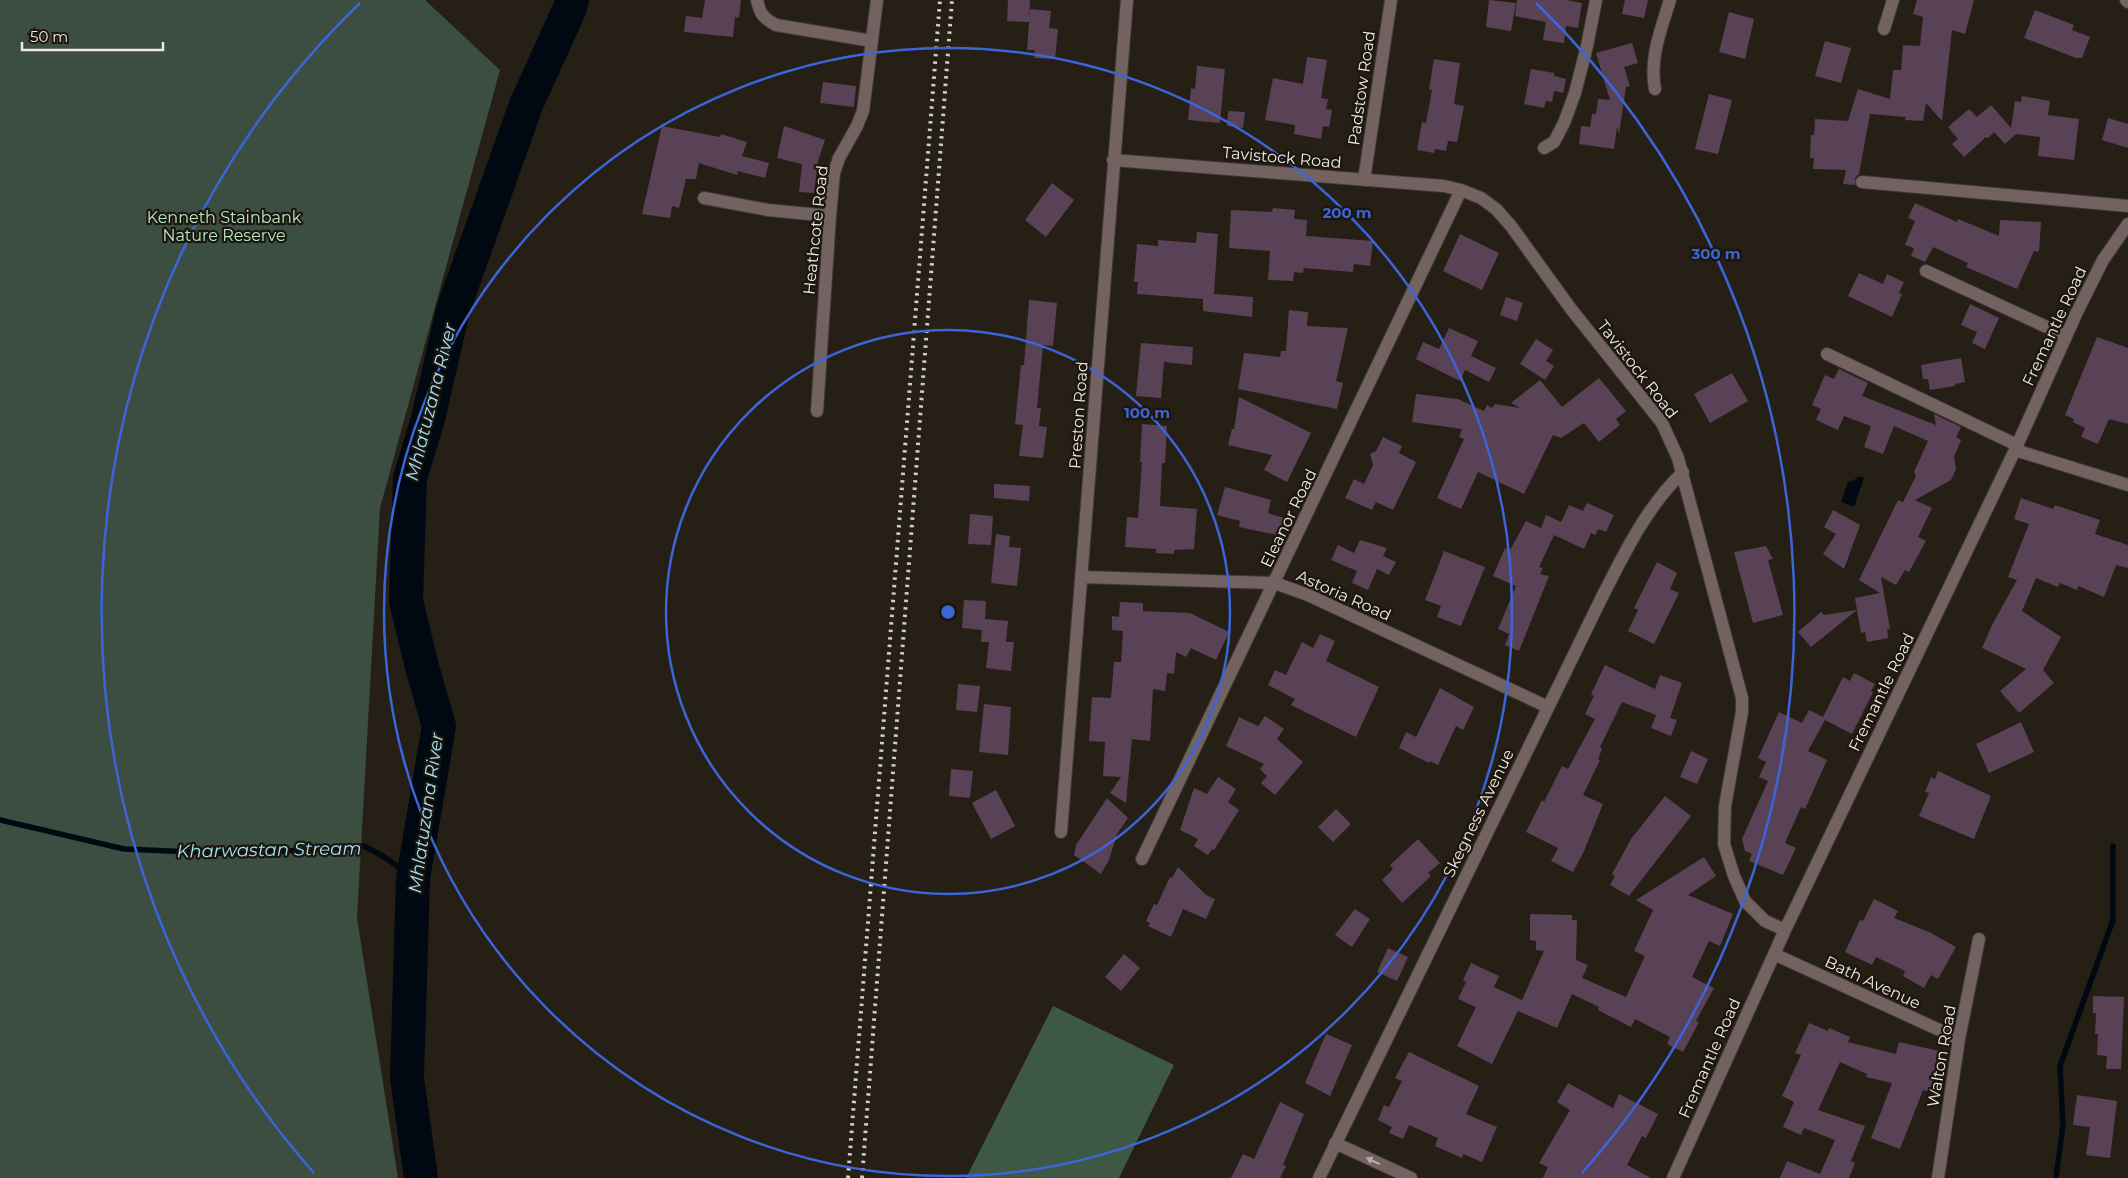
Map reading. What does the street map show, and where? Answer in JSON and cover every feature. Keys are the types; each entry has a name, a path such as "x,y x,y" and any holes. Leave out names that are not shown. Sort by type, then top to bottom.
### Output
{"street":[{"path":"757,0 760,14 764,19 776,25 872,41"},
{"name":"Heathcote Road","path":"817,411 834,173 839,158 863,111 877,0"},
{"name":"Preston Road","path":"1061,832 1127,0"},
{"name":"Padstow Road","path":"1364,180 1391,0"},
{"path":"1544,148 1554,142 1564,124 1575,92 1587,46 1596,0"},
{"path":"1655,90 1653,77 1655,56 1670,0"},
{"path":"1884,29 1893,0"},
{"name":"Tavistock Road","path":"1113,160 1444,186 1481,198 1496,209 1512,226 1571,309 1662,423 1683,472 1742,698 1742,712 1725,806 1724,844 1734,876 1745,901 1765,921 1784,930"},
{"path":"1862,182 2128,206"},
{"name":"Eleanor Road","path":"1142,859 1461,190"},
{"path":"704,198 768,210 830,216"},
{"name":"Fremantle Road","path":"1672,1178 1784,930 2016,448 2066,336 2103,260 2128,224"},
{"path":"1926,271 2066,336"},
{"path":"1827,354 2016,448 2128,485"},
{"name":"Skegness Avenue","path":"1319,1178 1623,556 1664,490 1683,472"},
{"name":"Astoria Road","path":"1082,577 1274,583 1308,595 1548,707"},
{"name":"Walton Road","path":"1938,1178 1959,1039 1979,939"},
{"name":"Bath Avenue","path":"1774,954 1959,1039"},
{"path":"1335,1144 1411,1178"}],"green space":[{"name":"Kenneth Stainbank Nature Reserve","path":"0,0 425,0 500,70 380,508 357,918 398,1178 0,1178"},
{"path":"1053,1006 1174,1065 1119,1178 966,1178"}],"shaded area":[{"path":"1859,476 1864,478 1854,507 1841,502 1848,482 1853,481"}],"building":[{"path":"705,0 741,0 739,18 735,17 733,37 684,32 686,16 702,18"},
{"path":"1008,0 1030,0 1029,22 1007,21"},
{"path":"1489,0 1516,3 1511,31 1486,27"},
{"path":"1517,0 1566,0 1582,3 1578,28 1566,26 1564,43 1543,40 1546,22 1515,16"},
{"path":"1625,0 1648,0 1644,18 1622,14"},
{"path":"1917,0 1974,0 1965,34 1952,30 1942,121 1926,103 1923,121 1905,120 1906,117 1870,114 1859,174 1855,178 1855,185 1843,184 1846,170 1813,169 1814,158 1810,158 1811,135 1814,135 1815,119 1848,121 1858,89 1890,99 1893,70 1901,70 1903,45 1920,46 1923,17 1913,14"},
{"path":"1030,9 1051,11 1049,28 1058,29 1055,59 1034,58 1035,50 1027,50"},
{"path":"2035,10 2074,25 2072,30 2090,37 2082,58 2076,58 2024,38"},
{"path":"1729,12 1754,19 1745,59 1719,52"},
{"path":"1825,41 1851,48 1841,83 1815,76"},
{"path":"1632,43 1638,63 1624,67 1630,86 1626,87 1619,134 1617,127 1614,149 1579,144 1581,126 1590,127 1592,114 1596,114 1598,99 1610,100 1596,53"},
{"path":"1307,57 1327,60 1321,98 1328,99 1326,109 1332,110 1329,127 1323,126 1321,139 1294,134 1295,125 1265,120 1273,78 1303,84"},
{"path":"1434,59 1460,63 1454,104 1464,106 1457,142 1448,141 1446,151 1435,149 1434,153 1417,150 1422,122 1426,123 1432,90 1429,89"},
{"path":"1197,66 1225,69 1220,123 1188,120 1191,88 1195,89"},
{"path":"1531,69 1554,73 1554,76 1566,79 1563,93 1554,91 1552,102 1546,101 1544,108 1524,104"},
{"path":"823,82 856,86 854,107 820,103"},
{"path":"1709,94 1732,100 1718,154 1695,149"},
{"path":"2022,96 2050,101 2048,115 2079,119 2074,160 2038,156 2040,137 2016,134 2005,144 1994,132 1964,157 1952,144 1958,139 1948,127 1969,109 1977,117 1991,105 2011,128 2015,101 2021,102"},
{"path":"1228,111 1245,112 1243,128 1227,126"},
{"path":"2108,118 2128,124 2128,148 2102,140"},
{"path":"662,126 720,137 721,134 747,142 742,156 769,163 765,178 738,171 737,175 699,163 696,179 686,179 679,208 672,206 670,218 642,214"},
{"path":"784,126 825,140 818,161 814,193 799,192 802,164 777,158"},
{"path":"1052,183 1074,200 1046,237 1025,220"},
{"path":"1915,203 1957,222 1958,219 1999,236 2000,220 2041,222 2039,252 2034,251 2017,289 1966,267 1968,263 1933,247 1925,262 1911,256 1914,248 1905,245 1915,221 1908,218"},
{"path":"1273,208 1295,210 1294,219 1307,220 1306,236 1373,241 1370,266 1354,264 1353,272 1304,268 1303,273 1294,272 1293,281 1268,280 1270,251 1229,248 1231,210 1272,212"},
{"path":"1197,232 1218,234 1214,294 1253,297 1252,317 1203,311 1203,299 1137,294 1138,282 1134,282 1137,244 1158,246 1158,240 1196,243"},
{"path":"1460,234 1499,253 1482,290 1443,271"},
{"path":"1859,273 1883,284 1887,274 1904,282 1899,293 1902,294 1892,317 1848,296"},
{"path":"1506,297 1523,303 1517,321 1500,315"},
{"path":"1029,300 1057,303 1053,346 1043,345 1037,408 1041,408 1039,426 1047,427 1043,458 1019,456 1023,425 1015,424 1021,365 1024,365"},
{"path":"1970,304 1999,318 1985,349 1972,343 1977,332 1961,325"},
{"path":"1289,310 1308,312 1307,326 1348,328 1336,381 1343,383 1337,409 1238,389 1244,353 1280,357 1281,351 1286,351"},
{"path":"1449,328 1478,341 1471,356 1496,368 1489,382 1465,370 1460,381 1416,359 1423,342 1439,349"},
{"path":"2097,337 2128,348 2128,424 2109,419 2098,444 2081,437 2085,428 2073,422 2074,419 2065,415"},
{"path":"1536,339 1553,350 1546,361 1554,366 1545,380 1520,364"},
{"path":"1141,343 1193,347 1192,365 1164,362 1161,398 1136,396"},
{"path":"1961,358 1965,382 1955,384 1955,386 1930,390 1928,379 1923,379 1921,365"},
{"path":"1839,369 1868,383 1862,396 1936,425 1934,414 1961,427 1956,437 1961,440 1954,457 1956,469 1951,480 1915,500 1932,508 1918,537 1926,541 1909,572 1905,570 1896,585 1881,577 1890,629 1887,629 1888,638 1867,642 1865,632 1861,633 1855,598 1880,593 1859,580 1898,500 1903,502 1916,476 1914,472 1928,441 1894,426 1883,454 1864,447 1871,426 1844,416 1838,430 1816,420 1821,409 1812,405 1825,375 1834,379"},
{"path":"1732,373 1748,401 1710,423 1694,394"},
{"path":"1599,378 1626,411 1616,419 1620,425 1599,442 1584,423 1561,438 1553,435 1524,494 1478,472 1461,509 1437,498 1464,439 1459,437 1462,429 1412,422 1416,394 1458,399 1484,411 1487,405 1492,408 1495,404 1520,408 1511,403 1540,380 1562,407"},
{"path":"1239,397 1311,433 1287,482 1264,470 1272,455 1228,445 1232,429 1234,429"},
{"path":"1142,424 1167,426 1165,463 1162,463 1160,506 1197,509 1194,549 1174,550 1174,554 1156,553 1156,549 1125,547 1127,517 1138,518 1142,462 1140,462"},
{"path":"1383,437 1402,446 1399,453 1416,462 1393,510 1376,502 1372,510 1345,498 1354,479 1364,484 1373,465 1370,454 1376,451"},
{"path":"994,484 1030,486 1029,501 994,498"},
{"path":"1225,487 1271,500 1268,513 1284,518 1277,535 1239,527 1240,521 1217,515"},
{"path":"2021,498 2053,509 2055,505 2100,520 2095,534 2128,545 2128,568 2116,565 2104,597 2078,586 2077,590 2060,583 2058,587 2036,578 2022,611 2061,637 2043,670 2054,683 2019,713 2000,691 2026,669 1982,648 1992,625 2017,580 2008,577 2029,524 2014,519"},
{"path":"1587,503 1614,515 1606,532 1598,529 1595,535 1591,533 1584,549 1554,535 1539,567 1543,568 1540,574 1549,576 1519,651 1505,645 1509,634 1498,629 1516,586 1493,576 1505,548 1510,550 1526,521 1541,528 1546,515 1561,522 1569,505 1583,511"},
{"path":"1833,510 1860,525 1844,569 1823,554 1836,534 1824,527"},
{"path":"970,514 993,516 991,545 968,544"},
{"path":"996,534 1010,536 1009,547 1021,548 1017,586 991,583"},
{"path":"1360,540 1387,548 1383,556 1396,562 1389,575 1377,569 1368,590 1352,583 1357,571 1331,560 1338,545 1354,553"},
{"path":"1766,546 1773,559 1768,560 1783,615 1753,623 1734,552"},
{"path":"1444,551 1485,567 1461,626 1437,617 1441,606 1425,600"},
{"path":"1657,562 1677,573 1670,589 1679,593 1654,644 1628,631 1638,610 1634,608"},
{"path":"964,600 986,601 985,619 1008,621 1006,642 1014,642 1011,671 986,668 989,642 981,642 982,630 962,628"},
{"path":"1120,602 1143,603 1143,611 1190,613 1229,632 1216,660 1191,648 1186,657 1176,652 1174,674 1167,673 1165,691 1153,689 1150,741 1132,739 1126,803 1110,793 1121,777 1103,776 1105,742 1089,741 1092,697 1111,698 1114,662 1121,662 1123,631 1112,630 1112,616 1119,617"},
{"path":"1857,610 1811,647 1798,632 1821,612 1824,615"},
{"path":"1320,634 1335,641 1326,661 1379,687 1356,737 1291,705 1295,699 1268,685 1275,670 1286,675 1302,642 1313,648"},
{"path":"1605,665 1655,689 1660,675 1682,683 1670,718 1677,720 1671,736 1651,728 1656,715 1622,702 1600,747 1602,749 1598,759 1600,760 1583,795 1603,804 1584,851 1573,872 1551,861 1558,848 1526,832 1562,766 1568,769 1595,719 1585,714 1594,696 1591,694"},
{"path":"1854,673 1875,684 1871,691 1873,692 1852,734 1825,720 1808,751 1827,760 1805,809 1801,807 1785,843 1796,848 1783,875 1749,861 1752,854 1745,851 1742,839 1768,781 1759,777 1766,762 1758,758 1779,712 1802,723 1809,710 1823,717 1843,677 1850,681"},
{"path":"958,684 980,686 977,712 956,710"},
{"path":"1440,688 1474,707 1463,730 1456,726 1438,765 1430,761 1429,763 1399,748 1406,732 1416,737"},
{"path":"984,704 1011,707 1008,755 979,752"},
{"path":"1265,716 1284,729 1277,739 1303,762 1275,795 1261,783 1267,776 1260,769 1264,764 1226,746 1239,717 1258,726"},
{"path":"2021,722 2034,752 1989,773 1976,744"},
{"path":"1691,751 1708,759 1697,784 1680,777"},
{"path":"951,769 973,771 970,798 949,796"},
{"path":"1938,771 1991,796 1974,839 1919,816 1929,793 1925,792 1931,777 1935,779"},
{"path":"1218,777 1236,789 1228,802 1239,810 1214,850 1212,849 1208,855 1194,846 1198,839 1180,830 1194,788 1207,794"},
{"path":"996,790 1015,826 991,839 972,803"},
{"path":"1665,796 1691,816 1629,896 1610,885 1615,876 1612,874 1631,839"},
{"path":"1107,798 1128,818 1117,834 1109,860 1101,874 1074,855 1076,845"},
{"path":"1336,809 1351,824 1333,842 1318,827"},
{"path":"1418,839 1440,863 1428,873 1431,876 1402,903 1382,880 1393,869 1390,865"},
{"path":"1704,857 1716,876 1688,895 1733,914 1720,946 1709,941 1692,977 1714,988 1696,1021 1699,1022 1683,1052 1667,1044 1670,1037 1635,1019 1631,1027 1598,1010 1599,1007 1572,994 1557,1028 1518,1011 1492,1064 1457,1046 1476,1007 1458,999 1466,982 1463,980 1471,963 1499,976 1494,987 1522,1000 1544,951 1536,950 1536,941 1530,940 1530,914 1572,915 1572,920 1577,920 1576,960 1588,965 1582,978 1626,997 1645,956 1634,951 1653,910 1636,900"},
{"path":"1178,867 1206,895 1215,899 1206,919 1183,909 1171,937 1148,926 1150,923 1146,921 1154,904 1157,905 1170,877 1172,878"},
{"path":"1874,899 1898,911 1894,918 1929,932 1956,947 1938,979 1931,975 1924,988 1903,976 1905,971 1876,957 1872,965 1845,952 1860,920 1863,921"},
{"path":"1355,909 1370,919 1352,947 1335,935"},
{"path":"1388,948 1408,957 1397,981 1377,972"},
{"path":"1124,954 1140,968 1121,991 1105,977"},
{"path":"2093,996 2124,997 2121,1069 2106,1069 2107,1056 2097,1055 2098,1034 2095,1034 2096,1013 2093,1013"},
{"path":"1809,1023 1828,1031 1829,1028 1850,1037 1848,1042 1896,1054 1899,1042 1939,1051 1930,1092 1923,1090 1900,1149 1871,1138 1892,1083 1866,1077 1867,1074 1840,1062 1818,1110 1865,1126 1851,1161 1855,1163 1849,1178 1780,1178 1787,1161 1820,1174 1835,1140 1804,1128 1801,1135 1783,1127 1794,1102 1782,1096 1801,1055 1795,1053"},
{"path":"1326,1034 1352,1045 1330,1096 1305,1083"},
{"path":"1409,1052 1479,1086 1466,1114 1497,1127 1482,1162 1463,1154 1462,1158 1435,1146 1438,1138 1409,1125 1403,1139 1389,1133 1392,1127 1378,1120 1384,1105 1389,1107 1402,1081 1395,1078"},
{"path":"1568,1083 1613,1108 1619,1094 1658,1114 1646,1138 1642,1136 1627,1165 1651,1178 1543,1178 1548,1167 1539,1163 1570,1110 1557,1102"},
{"path":"2077,1095 2117,1101 2110,1158 2086,1155 2090,1127 2073,1125"},
{"path":"1280,1102 1304,1114 1283,1165 1286,1166 1280,1178 1231,1178 1243,1154 1254,1159"}],"waterway":[{"name":"Mhlatuzana River","path":"421,1178 407,1078 413,878 439,726 406,601 410,478 428,419 453,310 526,105 572,0"},
{"name":"Kharwastan Stream","path":"0,820 124,849 239,854 364,846 386,858 413,878"},
{"path":"2056,1178 2063,1124 2060,1066 2113,920 2113,846"}],"railway":[{"path":"848,1178 940,0"},
{"path":"862,1178 952,0"}]}
